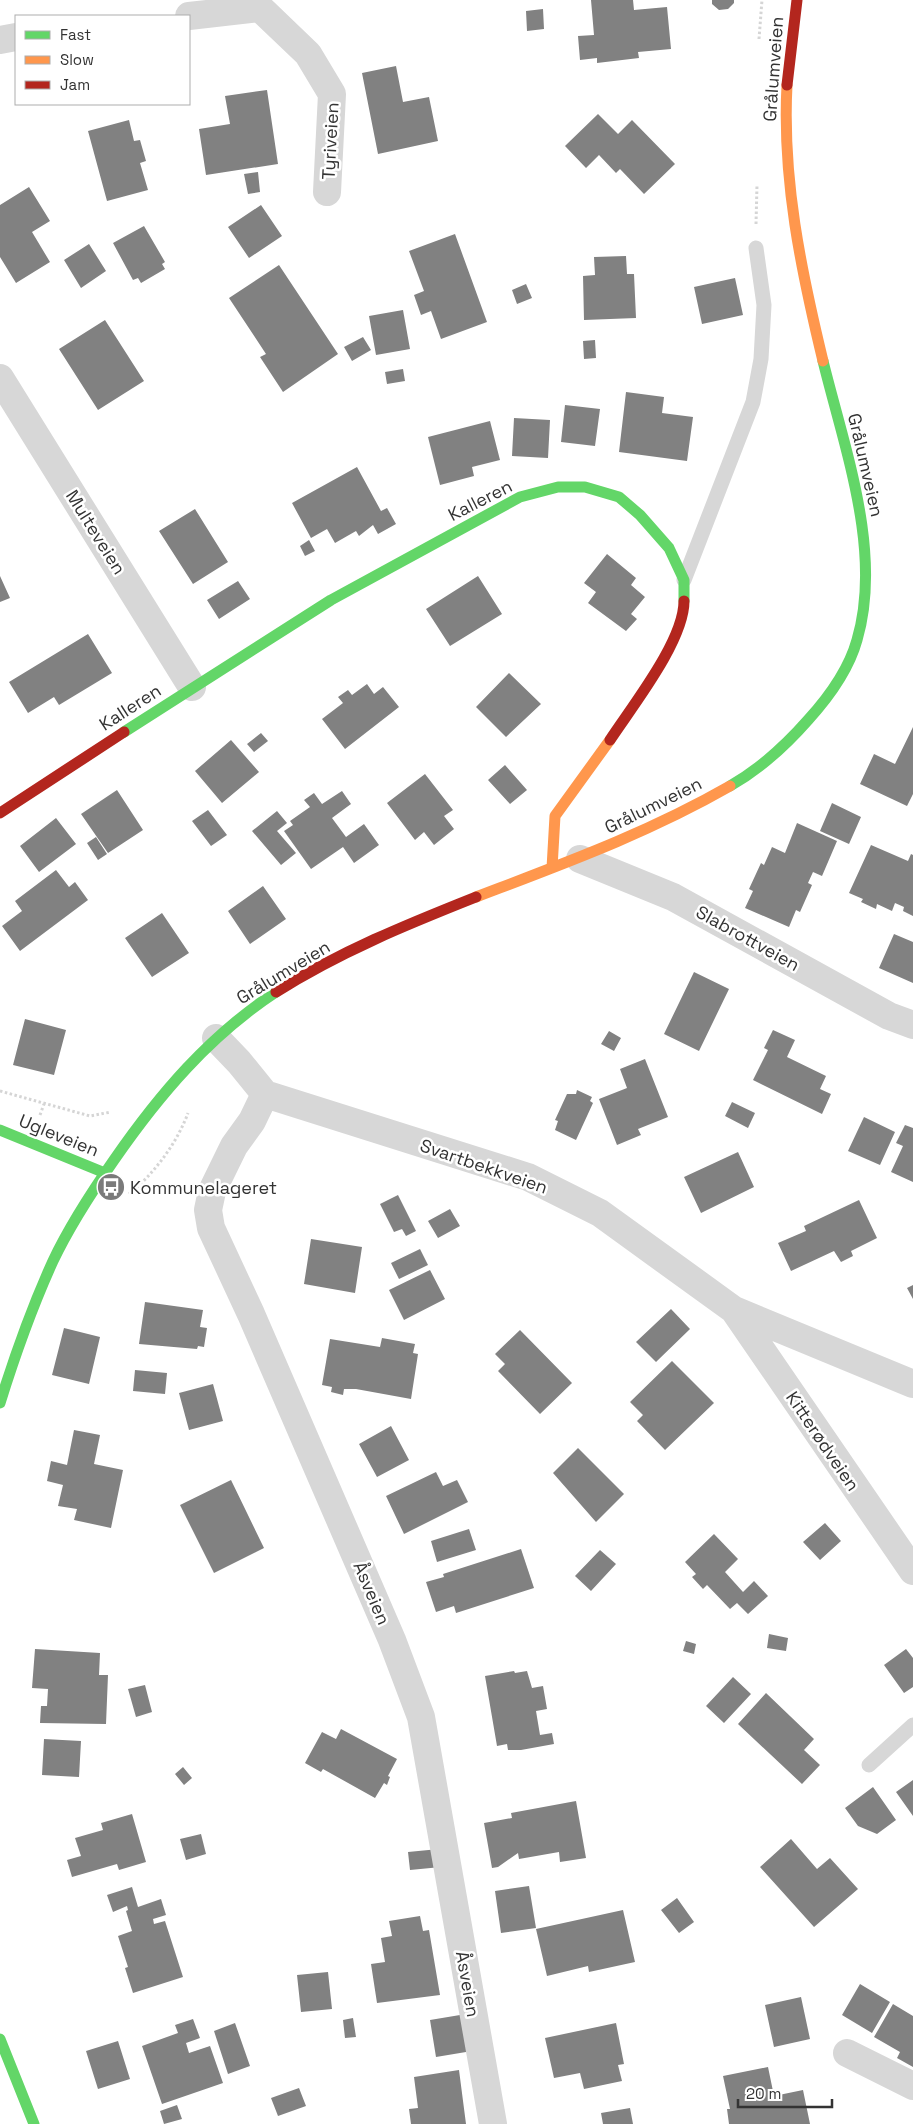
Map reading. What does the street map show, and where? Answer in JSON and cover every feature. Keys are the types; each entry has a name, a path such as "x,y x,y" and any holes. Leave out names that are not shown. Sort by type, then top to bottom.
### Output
{"main road":[{"name":"Grålumveien","path":"0,1403 31,1312 78,1214 137,1126 173,1081 216,1038 246,1014 322,966 442,910 580,859 698,805 744,777 782,748 832,693 850,662 859,636 867,572 864,539 856,495 802,267 786,172 787,66 797,0"},
{"name":"Kalleren","path":"0,813 192,687 340,596 520,498 558,487 585,487 620,497 640,515 669,548 684,580 684,613 676,638 597,761 555,816 552,868"},
{"name":"Ugleveien","path":"0,1130 105,1173"},
{"path":"0,2039 34,2124"}],"street":[{"name":"Tyriveien","path":"190,16 260,8 308,54 332,94 327,192"},
{"path":"0,40 15,37"},
{"name":"Multeveien","path":"0,378 192,687"},
{"name":"Slabrottveien","path":"580,859 672,897 889,1016 913,1025"},
{"path":"216,1038 239,1062 265,1094"},
{"name":"Svartbekkveien","path":"265,1094 528,1177 600,1212 734,1310 913,1384"},
{"name":"Åsveien","path":"265,1094 252,1121 234,1146 212,1191 208,1210 212,1228 388,1631 421,1717 493,2124"},
{"name":"Kitterødveien","path":"734,1310 913,1571"},
{"path":"847,2053 913,2086"}],"lane":[{"path":"684,580 753,402 761,359 764,305 756,248"},
{"path":"869,1766 913,1725"}],"path":[{"path":"0,1091 90,1116 110,1113 115,1110"}],"building":[{"path":"591,0 633,0 634,10 667,7 671,49 638,52 639,58 597,63 597,58 580,60 578,36 594,35"},
{"path":"712,0 734,0 734,3 728,9 719,10 712,4"},
{"path":"543,9 544,29 527,31 526,11"},
{"path":"396,66 403,102 429,97 438,141 378,154 362,73"},
{"path":"267,90 278,164 206,175 199,129 230,124 225,96"},
{"path":"598,114 618,134 632,120 675,164 644,194 620,169 616,173 599,155 586,168 565,146"},
{"path":"129,120 134,141 140,140 146,161 140,163 148,190 107,201 88,131"},
{"path":"258,172 260,192 248,194 244,174"},
{"path":"29,187 50,221 32,232 50,262 16,283 0,257 0,205"},
{"path":"261,205 282,236 249,258 228,227"},
{"path":"144,226 165,262 162,264 165,269 141,283 138,278 133,280 113,243"},
{"path":"455,234 487,322 441,339 431,311 421,315 414,295 424,291 409,251"},
{"path":"89,244 106,271 81,288 64,260"},
{"path":"626,256 627,274 634,274 636,318 584,320 583,276 595,275 594,257"},
{"path":"279,265 338,354 283,392 260,357 266,354 229,298"},
{"path":"735,278 743,315 702,324 694,287"},
{"path":"526,284 532,298 517,304 512,290"},
{"path":"403,310 410,349 376,355 369,316"},
{"path":"105,320 144,381 98,410 59,349"},
{"path":"363,337 371,350 352,361 344,347"},
{"path":"595,340 596,358 584,359 583,341"},
{"path":"403,369 405,381 387,384 385,372"},
{"path":"626,392 664,397 662,413 693,417 687,461 619,452"},
{"path":"565,405 600,409 595,446 561,442"},
{"path":"514,418 550,420 548,458 512,456"},
{"path":"490,421 500,460 472,467 474,476 440,485 428,437"},
{"path":"357,467 381,511 387,508 396,524 378,534 373,525 359,536 356,531 335,543 327,529 311,538 292,503"},
{"path":"195,509 228,562 193,584 159,531"},
{"path":"309,540 315,551 305,556 300,546"},
{"path":"607,554 636,578 631,585 645,597 631,614 637,619 626,631 588,603 596,592 584,583"},
{"path":"0,576 10,598 0,602"},
{"path":"478,576 502,614 450,646 426,609"},
{"path":"238,581 250,599 219,619 207,600"},
{"path":"88,634 112,673 59,705 54,697 28,713 9,682"},
{"path":"509,673 541,704 506,737 476,707"},
{"path":"367,684 374,694 383,687 399,707 345,749 322,719 343,703 338,697 348,690 352,695"},
{"path":"913,727 913,794 907,806 860,784 874,754 895,764"},
{"path":"261,733 268,741 254,752 247,744"},
{"path":"231,740 259,772 222,803 195,771"},
{"path":"505,765 527,790 510,804 488,780"},
{"path":"425,774 453,810 444,816 454,829 434,845 424,832 415,840 387,803"},
{"path":"117,790 143,830 108,853 81,814"},
{"path":"342,791 351,804 332,818 346,837 364,824 379,845 354,863 343,847 311,869 284,831 293,825 290,821 310,807 304,800 314,793 322,804"},
{"path":"832,803 861,817 849,844 820,831"},
{"path":"208,810 227,835 211,846 192,821"},
{"path":"277,811 287,823 277,831 296,853 281,865 252,831"},
{"path":"56,818 76,844 39,872 20,846"},
{"path":"797,823 837,841 822,876 813,872 808,883 812,885 800,912 796,910 789,927 745,908 753,891 749,889 761,863 764,865 772,847 785,853"},
{"path":"96,837 107,854 98,860 87,843"},
{"path":"871,845 908,861 911,854 913,855 913,916 903,911 904,907 895,903 892,911 877,904 876,909 861,902 863,899 849,893"},
{"path":"56,870 69,887 75,882 88,900 20,951 2,926 22,911 15,901"},
{"path":"263,886 286,919 250,944 228,911"},
{"path":"162,913 189,953 152,977 125,938"},
{"path":"894,934 913,942 913,983 879,968"},
{"path":"694,972 729,989 699,1051 664,1034"},
{"path":"25,1019 66,1030 54,1075 13,1065"},
{"path":"773,1030 795,1040 787,1057 826,1076 820,1089 831,1094 822,1114 753,1080 768,1050 764,1048"},
{"path":"609,1031 621,1038 614,1051 601,1044"},
{"path":"645,1059 668,1117 638,1129 641,1135 617,1145 599,1099 627,1088 620,1069"},
{"path":"577,1090 592,1097 590,1101 593,1103 576,1140 555,1130 558,1121 555,1120 567,1094 576,1094"},
{"path":"732,1102 755,1113 748,1128 725,1116"},
{"path":"864,1117 895,1132 880,1165 848,1151"},
{"path":"905,1125 913,1128 913,1182 891,1172 903,1146 896,1143"},
{"path":"738,1152 754,1187 701,1213 684,1177"},
{"path":"398,1195 416,1231 406,1236 402,1229 394,1232 380,1204"},
{"path":"859,1200 877,1238 851,1251 853,1256 841,1262 834,1251 791,1271 778,1243 806,1231 804,1226"},
{"path":"450,1209 460,1226 438,1238 428,1221"},
{"path":"311,1239 362,1247 355,1293 304,1284"},
{"path":"420,1249 428,1265 399,1279 391,1263"},
{"path":"430,1270 445,1299 404,1320 389,1290"},
{"path":"913,1285 913,1299 907,1288"},
{"path":"145,1302 203,1310 200,1327 207,1328 204,1347 198,1346 197,1349 139,1344"},
{"path":"671,1309 690,1329 656,1362 636,1342"},
{"path":"64,1328 100,1337 89,1384 52,1375"},
{"path":"520,1330 572,1383 540,1414 498,1371 505,1364 495,1354"},
{"path":"382,1338 415,1344 413,1353 418,1354 411,1399 356,1389 344,1389 343,1395 331,1392 332,1387 322,1385 330,1339 380,1347"},
{"path":"672,1361 714,1403 665,1450 637,1421 643,1415 630,1402"},
{"path":"135,1370 167,1373 165,1394 133,1391"},
{"path":"213,1384 223,1421 189,1430 179,1393"},
{"path":"391,1426 409,1460 377,1477 359,1444"},
{"path":"74,1430 100,1435 94,1464 123,1470 111,1528 74,1520 77,1509 58,1506 63,1485 47,1481 51,1461 67,1465"},
{"path":"578,1448 624,1494 596,1522 553,1473"},
{"path":"436,1472 443,1486 457,1480 468,1502 404,1534 386,1496"},
{"path":"231,1480 264,1548 214,1573 180,1505"},
{"path":"825,1523 841,1541 820,1560 803,1542"},
{"path":"469,1529 476,1550 437,1562 431,1541"},
{"path":"714,1534 738,1559 725,1572 743,1592 754,1581 768,1596 748,1614 737,1603 730,1609 707,1585 703,1589 692,1577 696,1574 685,1562"},
{"path":"521,1549 534,1588 456,1613 454,1606 436,1612 426,1582 444,1577 443,1574"},
{"path":"600,1550 616,1564 591,1591 575,1576"},
{"path":"769,1634 788,1638 786,1651 767,1648"},
{"path":"686,1641 696,1644 694,1654 683,1651"},
{"path":"35,1649 100,1653 99,1675 108,1675 106,1724 40,1723 41,1706 47,1706 48,1689 32,1688"},
{"path":"906,1649 913,1658 913,1687 904,1693 884,1665"},
{"path":"514,1671 515,1673 527,1671 532,1688 543,1686 547,1709 536,1711 540,1735 552,1733 554,1744 521,1750 508,1750 507,1744 497,1746 485,1676"},
{"path":"733,1677 751,1694 724,1723 706,1706"},
{"path":"145,1685 152,1712 136,1717 128,1689"},
{"path":"766,1693 814,1739 804,1750 820,1765 802,1784 738,1724"},
{"path":"341,1729 397,1759 388,1776 390,1777 387,1785 384,1783 375,1798 323,1769 321,1772 305,1763 322,1732 336,1739"},
{"path":"44,1739 81,1741 79,1777 42,1775"},
{"path":"183,1767 192,1778 184,1785 175,1774"},
{"path":"913,1780 913,1816 896,1792"},
{"path":"873,1787 896,1820 877,1834 858,1826 845,1808"},
{"path":"576,1801 586,1858 560,1862 559,1852 519,1859 518,1853 498,1867 492,1868 484,1823 512,1818 511,1813"},
{"path":"132,1814 146,1862 119,1870 117,1864 72,1877 67,1860 81,1856 75,1838 103,1830 101,1823"},
{"path":"201,1834 206,1854 186,1860 180,1839"},
{"path":"791,1839 817,1869 830,1858 858,1889 814,1927 760,1867"},
{"path":"439,1849 441,1867 410,1870 408,1852"},
{"path":"529,1886 536,1928 501,1933 495,1891"},
{"path":"132,1887 138,1907 161,1899 166,1915 153,1919 154,1924 165,1921 183,1977 133,1993 125,1968 128,1967 118,1936 132,1931 126,1911 128,1910 127,1906 113,1912 107,1895"},
{"path":"677,1898 694,1922 679,1933 661,1910"},
{"path":"623,1910 635,1962 589,1972 588,1966 547,1976 536,1929"},
{"path":"420,1916 423,1931 429,1930 440,1995 377,2003 371,1964 385,1962 381,1938 392,1936 389,1921"},
{"path":"328,1972 332,2009 301,2012 297,1975"},
{"path":"860,1984 890,2002 872,2033 842,2015"},
{"path":"801,1997 810,2039 774,2047 765,2005"},
{"path":"893,2004 913,2016 913,2067 897,2058 900,2052 874,2037"},
{"path":"466,2014 472,2051 436,2057 430,2020"},
{"path":"353,2018 356,2037 345,2038 343,2020"},
{"path":"193,2019 200,2038 186,2043 189,2053 210,2046 223,2083 162,2104 142,2046 178,2033 175,2025"},
{"path":"235,2023 250,2066 228,2074 214,2031"},
{"path":"616,2023 624,2064 618,2065 622,2081 584,2089 580,2073 554,2078 545,2038"},
{"path":"118,2041 130,2079 98,2089 86,2051"},
{"path":"768,2067 774,2096 803,2090 810,2124 729,2124 727,2109 730,2109 723,2076"},
{"path":"459,2070 466,2124 411,2124 409,2109 418,2108 414,2077"},
{"path":"299,2088 306,2106 278,2116 271,2098"},
{"path":"177,2105 182,2119 164,2124 160,2111"},
{"path":"630,2108 633,2124 603,2124 601,2113"}],"traffic: fast":[{"path":"730,786 772,756 816,711 830,693 849,662 857,640 864,606 866,571 863,536 850,464 823,361"},
{"path":"124,732 331,600 520,497 558,487 585,487 619,497 640,515 669,548 684,580 684,601"},
{"path":"0,1403 24,1331 53,1261 97,1185 131,1136 187,1068 229,1028 276,992"},
{"path":"0,1130 105,1173"},
{"path":"0,2039 34,2124"}],"traffic: slow":[{"path":"787,85 786,120 790,190 807,293 823,361"},
{"path":"552,868 555,816 610,740"},
{"path":"476,897 637,833 730,786"}],"traffic: jam":[{"path":"787,85 797,0"},
{"path":"610,740 644,691 667,653 682,617 684,601"},
{"path":"0,813 124,732"},
{"path":"276,992 349,951 399,928 476,897"}],"place":[{"name":"Kommunelageret","path":"111,1187"}]}
